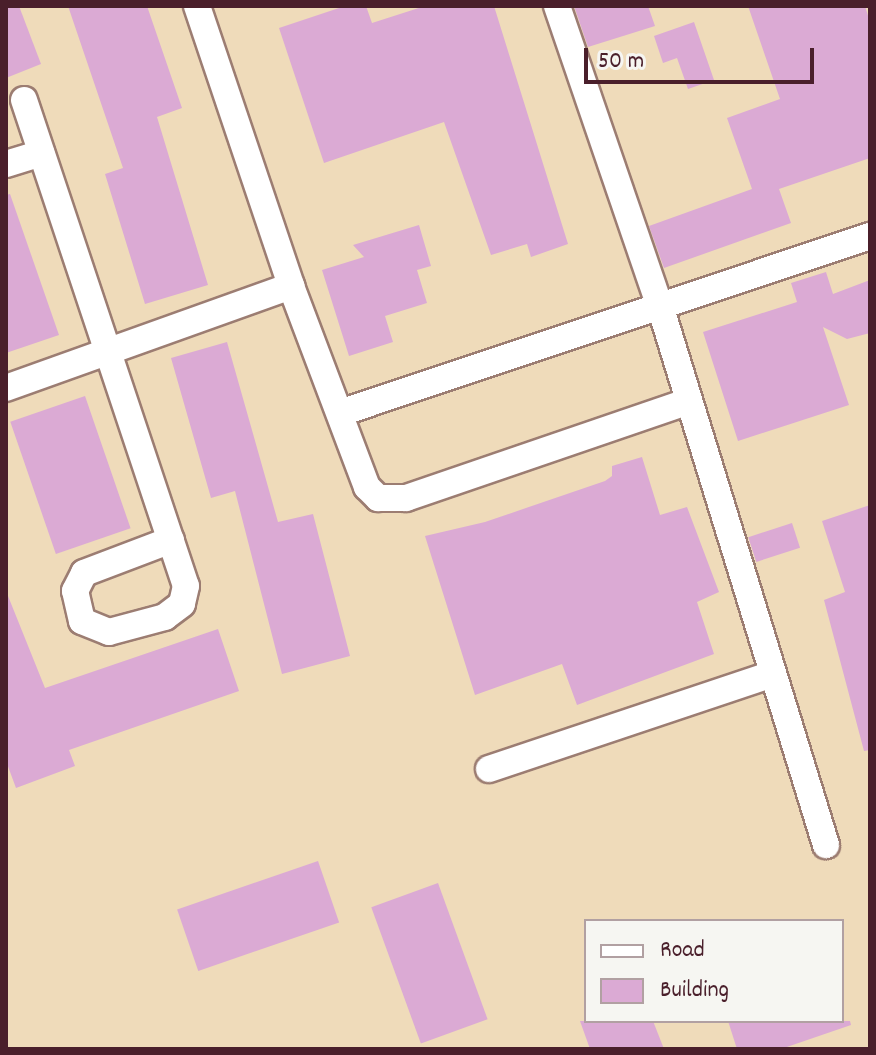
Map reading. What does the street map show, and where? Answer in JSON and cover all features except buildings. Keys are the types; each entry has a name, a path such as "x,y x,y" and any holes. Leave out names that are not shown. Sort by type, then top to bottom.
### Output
{"street":[{"path":"197,6 291,286 367,487 389,502 689,401"},
{"path":"557,6 661,309 770,675 826,845"},
{"path":"24,100 171,540"},
{"path":"6,164 41,153"},
{"path":"340,413 661,309 870,236"},
{"path":"6,388 291,286"},
{"path":"489,769 770,675"}]}
